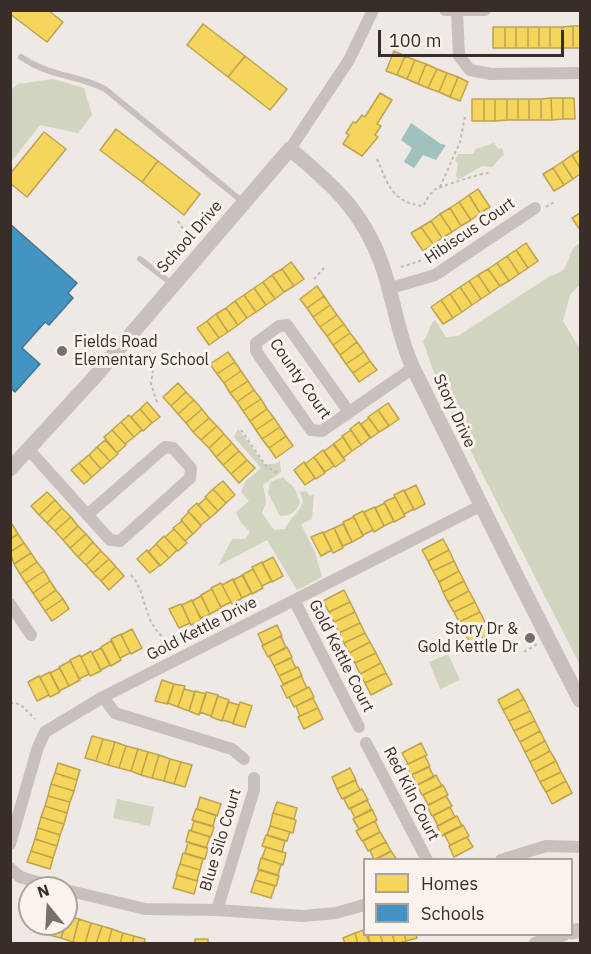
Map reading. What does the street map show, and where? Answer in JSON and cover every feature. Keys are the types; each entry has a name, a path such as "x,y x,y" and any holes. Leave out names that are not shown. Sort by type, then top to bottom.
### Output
{"street":[{"name":"School Drive","path":"10,470 290,149 349,60 373,10"},
{"path":"485,10 451,11 459,56 470,70 491,74 580,73"},
{"name":"Story Drive","path":"290,149 336,188 354,209 382,265 399,334 413,368 480,506 580,700"},
{"name":"Hibiscus Court","path":"388,290 435,275 535,208"},
{"name":"County Court","path":"349,412 288,326 279,326 256,343 256,351 311,430 322,431 413,368"},
{"path":"29,450 87,515 110,540 120,541 190,478 190,468 173,448 165,447 87,515"},
{"name":"Gold Kettle Drive","path":"10,844 38,747 45,732 103,697 480,506"},
{"name":"Gold Kettle Court","path":"294,600 358,727"},
{"path":"10,604 31,635"},
{"path":"103,697 115,713 232,749 244,759"},
{"name":"Red Kiln Court","path":"366,743 426,858"},
{"name":"Blue Silo Court","path":"217,910 254,790 254,778"},
{"path":"507,858 546,846 580,847"},
{"path":"78,893 145,909 217,910 303,916 336,913 363,905"},
{"path":"536,944 559,936"}],"lane":[{"path":"21,57 39,69 85,80 105,89 244,203"},
{"path":"140,258 173,285"}],"path":[{"path":"440,187 460,142 465,117"},
{"path":"376,159 381,164 387,182 406,204 423,206 434,190 440,187 461,182 480,173 490,173"},
{"path":"178,221 189,238"},
{"path":"401,267 423,260"},
{"path":"314,279 324,268"},
{"path":"145,344 155,356 151,384 158,405"},
{"path":"241,430 266,466 277,473"},
{"path":"131,575 140,587 145,610 153,628 161,635 162,647"},
{"path":"524,652 537,644"},
{"path":"10,703 20,704 35,719"}],"green space":[{"path":"53,79 84,88 92,115 78,133 40,125 11,162 11,90 18,84"},
{"path":"494,143 498,149 502,148 504,154 492,167 482,166 458,180 456,175 458,164 455,160 458,154 473,154 476,149"},
{"path":"580,244 580,284 570,295 563,321 580,349 580,665 441,393 423,341 435,320 446,337 458,336 550,276 558,274 566,266 571,253"},
{"path":"238,429 264,464 275,464 280,461 281,472 263,485 266,502 262,513 274,530 285,529 299,509 303,502 300,492 306,491 310,496 314,494 312,519 301,524 315,552 322,577 297,590 267,540 218,566 232,539 245,539 250,532 241,523 236,512 249,501 241,492 246,481 261,468 234,437"},
{"path":"283,477 295,489 300,503 293,513 280,516 268,493 270,482"},
{"path":"448,654 460,680 440,689 429,662"},
{"path":"117,799 154,807 150,826 113,818"}],"water":[{"path":"411,123 441,144 446,145 436,160 423,155 414,168 404,162 412,148 401,140"}],"building: Homes":[{"path":"10,10 48,10 63,22 47,42 10,14"},
{"path":"203,24 245,56 228,77 187,45"},
{"path":"573,26 573,48 562,48 562,27"},
{"path":"573,26 580,26 580,48 573,48"},
{"path":"493,27 505,27 505,48 493,48"},
{"path":"505,27 516,27 516,48 505,48"},
{"path":"516,27 528,27 528,48 516,48"},
{"path":"528,27 539,27 539,48 528,48"},
{"path":"539,27 550,27 550,48 539,48"},
{"path":"550,27 562,27 562,48 550,48"},
{"path":"394,51 405,56 397,75 386,71"},
{"path":"245,56 287,89 270,110 228,77"},
{"path":"405,56 415,60 407,79 397,75"},
{"path":"415,60 426,64 418,84 407,79"},
{"path":"426,64 437,69 428,88 418,84"},
{"path":"437,69 447,73 439,92 428,88"},
{"path":"447,73 458,77 450,97 439,92"},
{"path":"458,77 468,82 460,101 450,97"},
{"path":"380,93 392,100 377,124 381,126 375,135 378,137 362,156 343,144 349,135 346,133 353,122 356,123 362,115 365,117"},
{"path":"551,98 552,120 541,120 541,99"},
{"path":"551,98 563,98 563,119 552,120"},
{"path":"563,98 574,98 575,119 563,119"},
{"path":"472,99 484,99 484,121 472,121"},
{"path":"484,99 495,99 495,121 484,121"},
{"path":"495,99 507,99 507,120 495,121"},
{"path":"507,99 518,99 518,120 507,120"},
{"path":"518,99 529,99 529,120 518,120"},
{"path":"529,99 541,99 541,120 529,120"},
{"path":"116,129 158,161 142,182 100,150"},
{"path":"44,132 66,149 27,197 10,183 10,174"},
{"path":"580,150 580,168 572,155"},
{"path":"572,155 580,168 580,174 573,179 562,162"},
{"path":"158,161 200,194 184,215 142,182"},
{"path":"562,162 573,179 564,185 553,168"},
{"path":"553,168 564,185 554,191 543,174"},
{"path":"478,189 490,207 480,213 469,195"},
{"path":"469,195 480,213 471,220 459,202"},
{"path":"459,202 471,220 461,226 450,208"},
{"path":"450,208 461,226 452,232 440,214"},
{"path":"580,213 580,230 572,218"},
{"path":"440,214 452,232 442,238 431,221"},
{"path":"431,221 442,238 433,244 421,227"},
{"path":"421,227 433,244 423,251 411,233"},
{"path":"526,243 538,261 528,268 516,250"},
{"path":"516,250 528,268 519,274 507,256"},
{"path":"507,256 519,274 509,281 497,263"},
{"path":"291,262 304,279 294,286 282,269"},
{"path":"497,263 509,281 500,286 488,269"},
{"path":"282,269 294,286 284,292 272,275"},
{"path":"488,269 500,286 490,293 478,275"},
{"path":"272,275 284,292 275,299 263,282"},
{"path":"478,275 490,293 481,299 469,281"},
{"path":"469,281 481,299 472,305 460,287"},
{"path":"263,282 275,299 266,305 254,288"},
{"path":"317,286 324,296 307,308 300,299"},
{"path":"460,287 472,305 462,312 450,294"},
{"path":"254,288 266,305 256,312 244,295"},
{"path":"450,294 462,312 453,318 441,300"},
{"path":"244,295 256,312 247,318 235,301"},
{"path":"324,296 330,305 313,317 307,308"},
{"path":"441,300 453,318 443,324 431,307"},
{"path":"235,301 247,318 238,325 226,308"},
{"path":"330,305 337,315 320,327 313,317"},
{"path":"226,308 238,325 228,332 216,314"},
{"path":"216,314 228,332 219,338 207,321"},
{"path":"337,315 344,324 327,336 320,327"},
{"path":"207,321 219,338 209,345 197,328"},
{"path":"344,324 350,333 333,345 327,336"},
{"path":"350,333 357,342 340,355 333,345"},
{"path":"357,342 364,352 346,364 340,355"},
{"path":"228,352 235,362 217,374 210,364"},
{"path":"364,352 370,361 353,373 346,364"},
{"path":"370,361 377,370 359,382 353,373"},
{"path":"235,362 241,371 224,383 217,374"},
{"path":"241,371 248,381 230,393 224,383"},
{"path":"248,381 254,390 237,402 230,393"},
{"path":"178,383 186,392 171,406 163,397"},
{"path":"254,390 261,399 243,411 237,402"},
{"path":"186,392 194,400 178,414 171,406"},
{"path":"261,399 267,409 250,421 243,411"},
{"path":"194,400 202,409 186,423 178,414"},
{"path":"147,402 160,417 152,423 140,409"},
{"path":"388,403 399,419 389,426 378,410"},
{"path":"140,409 152,423 143,431 131,417"},
{"path":"202,409 209,418 193,432 186,423"},
{"path":"267,409 274,418 256,430 250,421"},
{"path":"378,410 389,426 379,432 368,417"},
{"path":"129,415 142,430 134,437 121,422"},
{"path":"209,418 217,426 201,440 193,432"},
{"path":"274,418 280,427 262,439 256,430"},
{"path":"369,418 379,432 371,438 361,424"},
{"path":"121,422 134,437 125,444 112,430"},
{"path":"359,422 370,438 361,445 350,429"},
{"path":"217,426 224,434 209,448 201,440"},
{"path":"280,427 286,436 269,448 262,439"},
{"path":"112,430 126,445 117,453 104,437"},
{"path":"351,430 361,445 352,451 342,436"},
{"path":"224,434 232,443 216,457 209,448"},
{"path":"286,436 293,446 276,458 269,448"},
{"path":"343,437 352,451 343,458 333,444"},
{"path":"105,440 118,454 110,461 97,447"},
{"path":"232,443 239,451 223,465 216,457"},
{"path":"334,444 345,460 335,467 324,451"},
{"path":"97,447 110,461 101,469 89,455"},
{"path":"323,450 334,466 325,472 314,457"},
{"path":"239,451 247,460 231,474 223,465"},
{"path":"89,455 101,469 92,477 79,463"},
{"path":"314,457 325,473 316,479 305,464"},
{"path":"247,460 255,468 239,483 231,474"},
{"path":"304,462 315,478 305,485 294,470"},
{"path":"79,463 92,477 84,484 71,470"},
{"path":"223,481 235,495 226,503 213,489"},
{"path":"416,485 425,504 414,510 404,491"},
{"path":"213,489 226,503 218,511 205,497"},
{"path":"404,490 414,509 404,514 394,495"},
{"path":"47,492 55,500 39,515 31,506"},
{"path":"395,497 405,516 394,522 384,502"},
{"path":"206,498 218,511 210,518 198,505"},
{"path":"55,500 62,508 47,523 39,515"},
{"path":"197,503 210,518 201,525 188,511"},
{"path":"385,503 394,521 384,526 375,508"},
{"path":"375,507 384,526 374,532 364,512"},
{"path":"62,508 71,517 55,531 47,523"},
{"path":"363,511 373,530 363,535 353,516"},
{"path":"189,512 201,526 193,534 181,520"},
{"path":"71,517 78,526 63,540 55,531"},
{"path":"354,517 363,536 352,542 343,522"},
{"path":"182,521 193,534 185,541 173,528"},
{"path":"12,524 18,534 10,539 10,525"},
{"path":"343,524 352,542 343,546 334,528"},
{"path":"78,526 86,534 70,548 63,540"},
{"path":"334,528 343,548 333,553 323,533"},
{"path":"174,529 187,543 178,551 165,537"},
{"path":"323,532 332,550 321,556 311,537"},
{"path":"18,534 24,543 10,552 10,539"},
{"path":"86,534 93,542 78,557 70,548"},
{"path":"164,536 177,550 169,558 156,544"},
{"path":"443,539 449,550 428,561 422,550"},
{"path":"93,542 101,551 86,565 78,557"},
{"path":"24,543 31,553 14,564 10,552"},
{"path":"156,544 169,558 160,566 148,552"},
{"path":"147,550 160,565 150,573 137,559"},
{"path":"449,550 454,561 433,571 428,561"},
{"path":"101,551 109,559 93,573 86,565"},
{"path":"31,553 37,562 20,574 14,564"},
{"path":"273,557 283,576 272,582 262,563"},
{"path":"109,559 116,567 101,581 93,573"},
{"path":"454,561 459,571 439,582 433,571"},
{"path":"37,562 44,571 26,583 20,574"},
{"path":"262,562 272,581 262,586 252,567"},
{"path":"116,567 124,576 109,590 101,581"},
{"path":"253,569 263,588 252,594 242,575"},
{"path":"44,571 50,581 33,593 26,583"},
{"path":"459,571 464,581 443,592 439,582"},
{"path":"243,575 252,593 242,598 233,580"},
{"path":"233,579 242,598 232,604 222,585"},
{"path":"50,581 56,590 39,602 33,593"},
{"path":"464,581 469,591 448,602 443,592"},
{"path":"221,583 231,602 221,607 211,588"},
{"path":"212,589 221,608 210,614 201,595"},
{"path":"56,590 63,599 45,611 39,602"},
{"path":"344,590 350,602 329,612 323,601"},
{"path":"469,591 475,602 454,612 448,602"},
{"path":"201,596 210,614 201,618 192,601"},
{"path":"63,599 69,609 52,621 45,611"},
{"path":"192,600 201,620 191,625 182,605"},
{"path":"350,602 355,612 334,622 329,612"},
{"path":"475,602 480,612 459,622 454,612"},
{"path":"181,604 190,623 179,628 169,609"},
{"path":"355,612 360,623 339,633 334,622"},
{"path":"480,612 485,622 464,632 459,622"},
{"path":"485,622 490,634 470,644 464,632"},
{"path":"360,623 365,633 344,643 339,633"},
{"path":"277,625 282,636 263,645 258,634"},
{"path":"132,629 142,648 131,654 121,635"},
{"path":"365,633 370,642 349,653 344,643"},
{"path":"121,634 130,653 120,658 111,639"},
{"path":"281,636 286,648 268,657 262,646"},
{"path":"111,641 121,660 111,666 101,647"},
{"path":"370,642 376,653 355,663 349,653"},
{"path":"287,647 292,657 274,666 269,656"},
{"path":"101,648 110,665 101,670 92,653"},
{"path":"91,651 101,671 90,676 81,657"},
{"path":"376,653 381,663 360,674 355,663"},
{"path":"80,655 89,674 79,679 70,660"},
{"path":"291,658 296,668 279,676 274,666"},
{"path":"70,661 80,680 69,686 59,667"},
{"path":"381,663 386,673 365,683 360,674"},
{"path":"298,667 302,676 283,684 279,676"},
{"path":"60,668 69,686 59,691 50,673"},
{"path":"50,672 60,692 50,697 40,677"},
{"path":"386,673 392,684 371,695 365,683"},
{"path":"39,676 49,695 37,701 28,682"},
{"path":"301,676 307,688 287,698 281,686"},
{"path":"162,680 174,684 167,704 155,701"},
{"path":"174,684 185,686 178,707 168,703"},
{"path":"309,687 314,697 294,707 289,697"},
{"path":"184,689 195,692 189,711 178,707"},
{"path":"518,689 524,699 503,710 498,700"},
{"path":"195,691 206,694 199,715 189,711"},
{"path":"206,692 218,695 211,716 200,712"},
{"path":"218,696 229,700 222,721 211,717"},
{"path":"313,698 318,708 300,716 296,706"},
{"path":"524,699 530,711 509,721 503,710"},
{"path":"229,702 239,705 233,723 222,720"},
{"path":"240,702 252,706 245,727 233,724"},
{"path":"318,708 323,719 304,729 298,717"},
{"path":"530,711 535,721 514,731 509,721"},
{"path":"535,721 540,731 520,742 514,731"},
{"path":"540,731 545,741 525,752 520,742"},
{"path":"92,736 103,739 96,761 85,758"},
{"path":"103,739 115,742 108,765 96,761"},
{"path":"545,741 550,751 530,762 525,752"},
{"path":"115,742 126,746 119,768 108,765"},
{"path":"421,743 427,755 408,764 402,753"},
{"path":"126,746 138,749 131,771 119,768"},
{"path":"138,749 148,752 141,775 131,771"},
{"path":"550,751 556,761 535,772 530,762"},
{"path":"148,752 159,755 152,778 141,775"},
{"path":"159,755 170,759 164,781 152,778"},
{"path":"425,756 430,766 411,775 406,765"},
{"path":"170,759 181,762 174,784 164,781"},
{"path":"556,761 561,772 540,782 535,772"},
{"path":"181,762 192,765 185,787 174,784"},
{"path":"58,763 80,770 77,780 55,773"},
{"path":"429,767 434,777 417,785 412,775"},
{"path":"350,768 356,780 337,789 332,777"},
{"path":"561,772 566,781 546,792 540,782"},
{"path":"55,773 77,780 74,791 51,784"},
{"path":"436,775 442,786 422,795 417,785"},
{"path":"355,780 360,790 342,799 337,789"},
{"path":"566,781 572,793 552,804 546,792"},
{"path":"51,784 74,791 70,802 48,796"},
{"path":"443,785 448,795 428,805 423,795"},
{"path":"362,789 368,800 349,809 344,799"},
{"path":"48,796 70,802 67,813 45,806"},
{"path":"446,796 452,806 432,816 427,806"},
{"path":"200,797 221,804 217,816 197,809"},
{"path":"367,800 372,810 355,818 350,808"},
{"path":"277,802 297,808 294,819 273,813"},
{"path":"45,806 67,813 64,824 41,817"},
{"path":"450,807 455,817 438,826 433,816"},
{"path":"196,809 216,815 213,826 192,820"},
{"path":"372,809 377,820 359,829 353,819"},
{"path":"273,813 296,820 293,833 270,826"},
{"path":"457,816 462,826 442,836 437,826"},
{"path":"41,817 64,824 60,835 38,828"},
{"path":"194,821 214,827 211,837 191,831"},
{"path":"375,821 380,832 362,841 356,831"},
{"path":"463,825 469,836 450,845 444,834"},
{"path":"270,826 290,832 287,841 267,835"},
{"path":"38,828 60,835 57,846 35,839"},
{"path":"189,830 210,837 206,848 186,842"},
{"path":"380,832 386,842 368,851 363,841"},
{"path":"266,835 285,841 282,852 262,846"},
{"path":"467,837 473,847 454,857 449,846"},
{"path":"35,839 57,846 53,858 31,851"},
{"path":"188,842 208,848 205,859 185,853"},
{"path":"386,842 391,851 373,858 370,850"},
{"path":"266,847 286,853 283,865 262,858"},
{"path":"31,851 53,858 50,869 27,862"},
{"path":"391,851 396,858 379,858"},
{"path":"183,853 203,859 200,870 180,864"},
{"path":"261,858 281,864 278,875 258,869"},
{"path":"180,864 200,870 197,881 176,875"},
{"path":"259,870 279,876 276,886 255,880"},
{"path":"177,875 198,881 194,894 173,888"},
{"path":"255,880 275,886 271,898 251,892"},
{"path":"79,919 91,923 85,944 73,942 75,936 78,936"},
{"path":"91,923 102,926 96,944 85,944"},
{"path":"102,926 112,929 108,944 96,944"},
{"path":"112,929 123,933 120,944 108,944"},
{"path":"363,930 363,936 367,936 370,944 358,944 355,933"},
{"path":"123,933 134,936 132,944 120,944"},
{"path":"355,933 358,944 345,944 343,938"},
{"path":"62,936 75,936 73,942 61,938"},
{"path":"134,936 145,939 144,944 132,944"},
{"path":"368,936 381,936 383,944 370,944"},
{"path":"381,936 393,936 395,944 383,944"},
{"path":"393,936 405,936 406,941 395,944"},
{"path":"405,936 416,936 417,938 406,941"},
{"path":"195,939 208,939 208,944 195,944"}],"building: Schools":[{"name":"Fields Road Elementary School","path":"10,224 77,283 68,293 73,298 49,325 45,322 22,348 40,364 15,392 10,388"}],"place":[{"name":"Fields Road Elementary School","path":"62,351"},
{"name":"Story Dr & Gold Kettle Dr","path":"530,638"}]}
